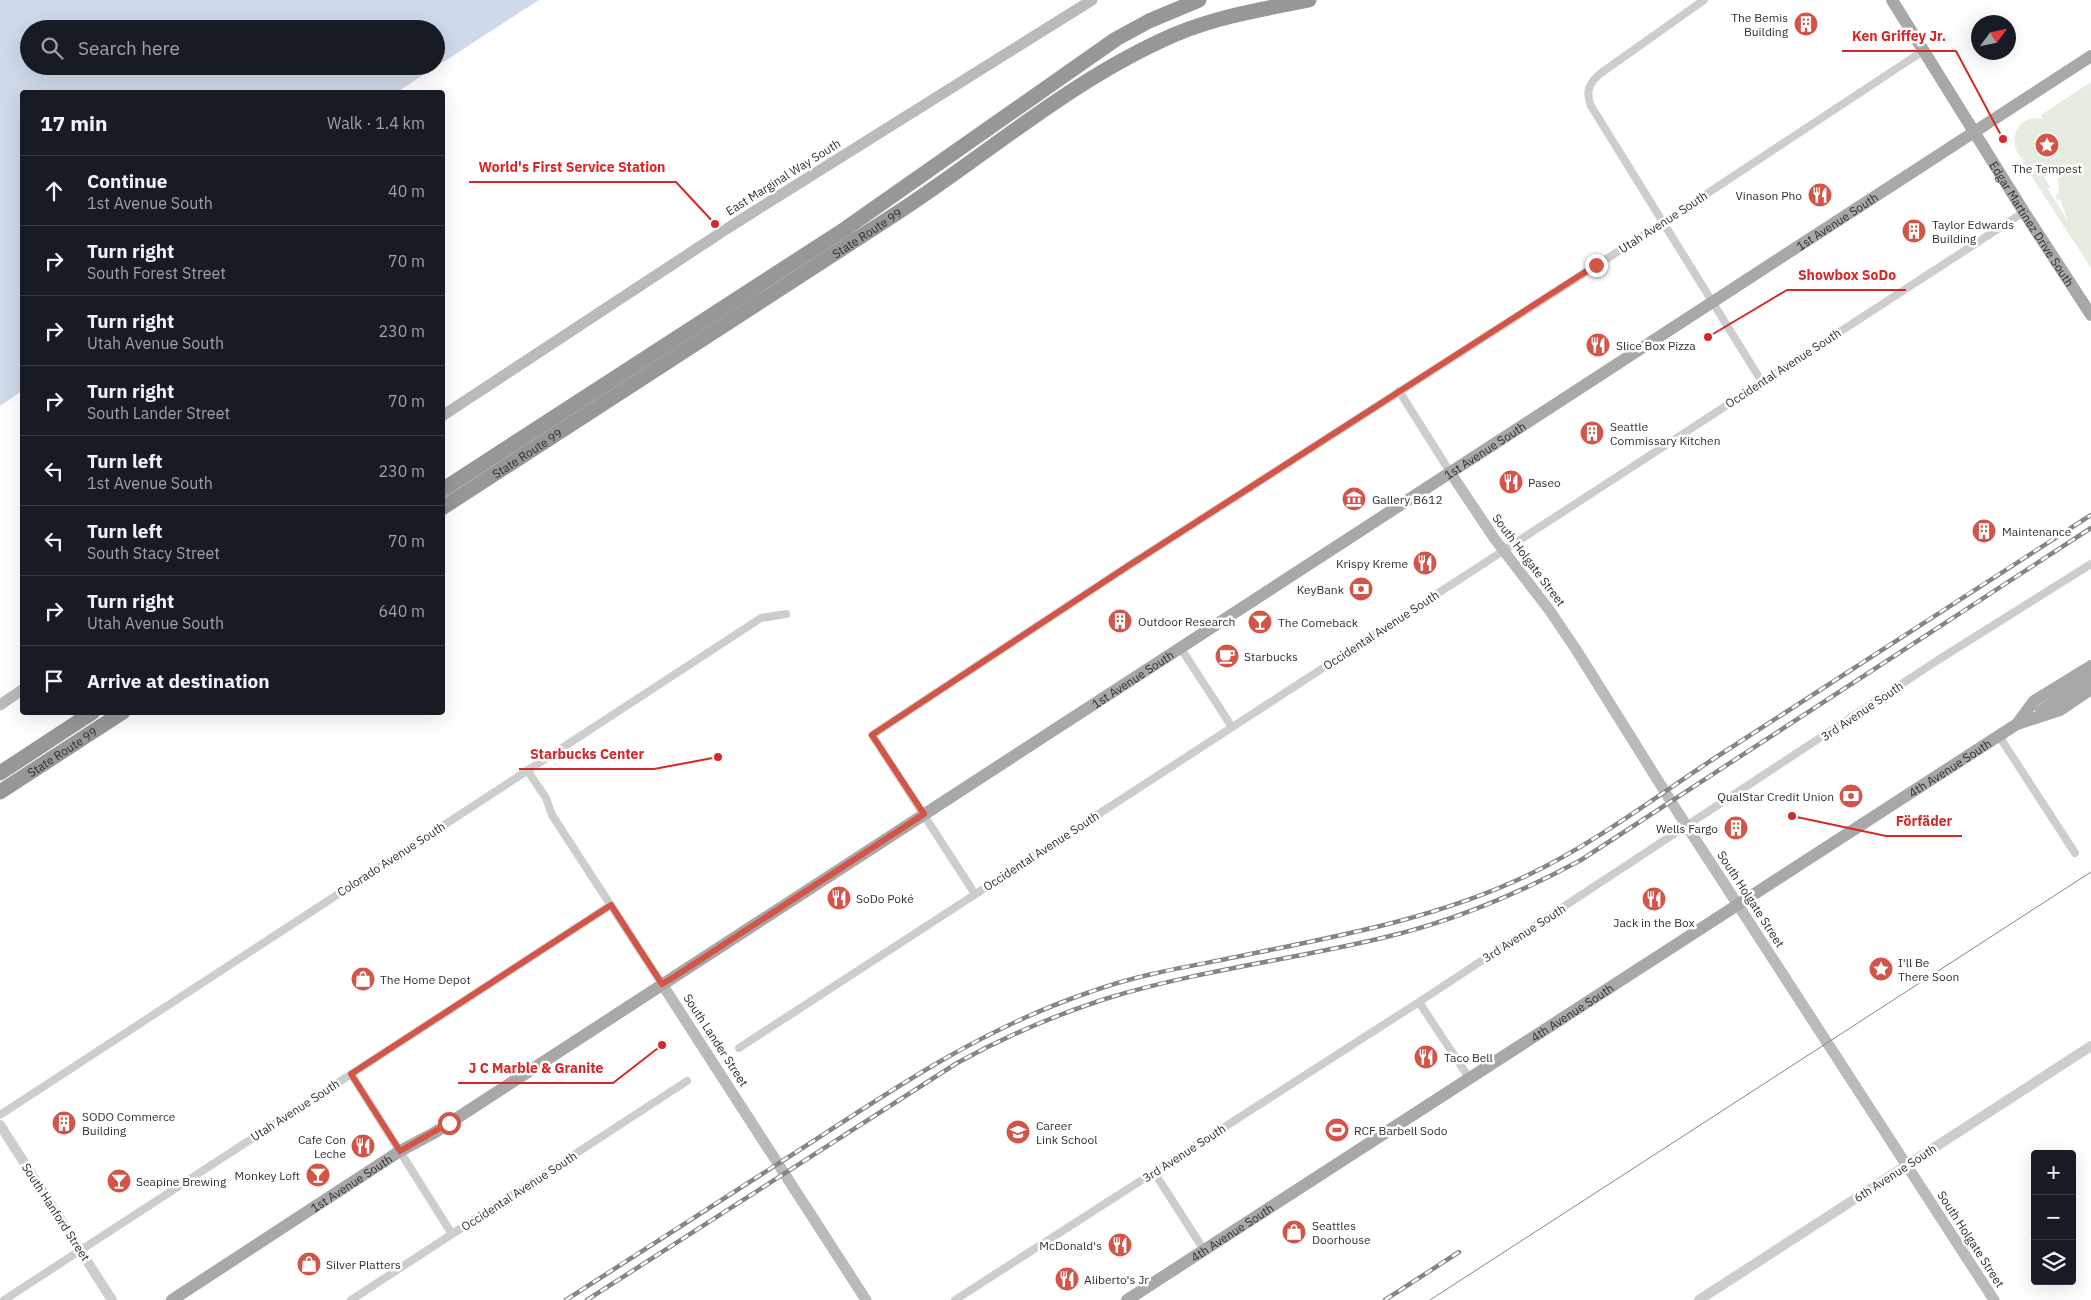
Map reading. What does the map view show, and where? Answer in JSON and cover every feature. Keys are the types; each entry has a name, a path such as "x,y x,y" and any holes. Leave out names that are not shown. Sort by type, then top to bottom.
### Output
{"highway":[{"name":"State Route 99","path":"445,488 845,229 1116,39 1149,21 1199,0"},
{"name":"State Route 99","path":"445,506 908,206 1080,85 1175,34 1203,24 1309,0"},
{"name":"State Route 99","path":"0,773 88,715"},
{"name":"State Route 99","path":"0,792 118,715"}],"main road":[{"name":"East Marginal Way South","path":"445,414 731,226 1092,0"},
{"name":"Edgar Martinez Drive South","path":"1892,0 2091,316"},
{"name":"1st Avenue South","path":"172,1300 400,1151 434,1133 2091,56"},
{"name":"South Holgate Street","path":"1450,472 1503,551 1550,611 1577,652 1994,1300"},
{"path":"2076,676 2091,656"},
{"name":"4th Avenue South","path":"2017,724 2034,701 2091,666"},
{"path":"2017,724 2091,678"},
{"name":"4th Avenue South","path":"1127,1300 1737,903 2017,724 2060,710 2091,689"},
{"path":"0,705 20,691"},
{"name":"South Lander Street","path":"662,984 866,1300"}],"street":[{"path":"1704,0 1607,68 1589,84 1588,91 1591,106 1762,382"},
{"name":"Utah Avenue South","path":"924,814 872,735 1120,571 1664,222 1923,51"},
{"name":"Occidental Avenue South","path":"739,1048 2024,212"},
{"name":"South Holgate Street","path":"1399,391 1450,472"},
{"name":"3rd Avenue South","path":"956,1300 1419,1002 1930,666 2091,564"},
{"name":"Colorado Avenue South","path":"0,1115 761,618 786,614"},
{"path":"1180,647 1232,727"},
{"path":"1999,736 2075,852"},
{"name":"South Lander Street","path":"527,770 546,798 552,815 662,984"},
{"path":"924,814 975,894"},
{"name":"Utah Avenue South","path":"4,1300 611,905"},
{"path":"1419,1002 1470,1078"},
{"name":"6th Avenue South","path":"1698,1300 2091,1046"},
{"path":"351,1074 452,1234"},
{"name":"Occidental Avenue South","path":"350,1300 687,1081"},
{"name":"South Hanford Street","path":"0,1125 112,1300"},
{"path":"1154,1172 1204,1250"}],"shaded area":[{"path":"2091,82 2091,268 2023,163 2025,161 2015,147 2014,139 2020,125 2034,118 2043,119 2041,115","holes":["2058,174 2059,193 2056,195 2057,200 2060,199 2068,221 2048,189 2050,187 2044,177"]}],"water":[{"path":"0,0 539,0 445,61 445,20 20,20 20,75 423,75 400,90 20,90 20,392 0,406"}],"tram line":[{"path":"1430,1300 2091,872"}],"railway":[{"path":"566,1300 914,1076 981,1039 1052,1006 1105,987 1168,970 1374,928 1451,906 1526,876 1600,835 1718,756 2091,515"},
{"path":"587,1300 957,1063 1029,1028 1105,999 1139,989 1208,973 1347,946 1434,924 1484,906 1581,860 2091,528"},
{"path":"1385,1300 1459,1252"}],"place":[{"name":"The Bemis Building","path":"1806,24"},
{"name":"Ken Griffey Jr.","path":"2003,139"},
{"name":"The Tempest","path":"2047,145"},
{"name":"Vinason Pho","path":"1820,195"},
{"name":"World's First Service Station","path":"715,224"},
{"name":"Taylor Edwards Building","path":"1914,231"},
{"name":"Showbox SoDo","path":"1708,337"},
{"name":"Slice Box Pizza","path":"1598,345"},
{"name":"Seattle Commissary Kitchen","path":"1592,433"},
{"name":"Paseo","path":"1511,482"},
{"name":"Gallery B612","path":"1354,499"},
{"name":"Maintenance","path":"1984,531"},
{"name":"Krispy Kreme","path":"1425,563"},
{"name":"KeyBank","path":"1361,589"},
{"name":"Outdoor Research","path":"1120,621"},
{"name":"The Comeback","path":"1260,622"},
{"name":"Starbucks","path":"1227,656"},
{"name":"Starbucks Center","path":"718,757"},
{"name":"QualStar Credit Union","path":"1851,796"},
{"name":"Förfäder","path":"1792,816"},
{"name":"Wells Fargo","path":"1736,828"},
{"name":"SoDo Poké","path":"839,898"},
{"name":"Jack in the Box","path":"1654,899"},
{"name":"I'll Be There Soon","path":"1881,969"},
{"name":"The Home Depot","path":"363,979"},
{"name":"J C Marble & Granite","path":"662,1045"},
{"name":"Taco Bell","path":"1426,1057"},
{"name":"SODO Commerce Building","path":"64,1123"},
{"name":"RCF Barbell Sodo","path":"1337,1130"},
{"name":"Career Link School","path":"1018,1132"},
{"name":"Cafe Con Leche","path":"363,1146"},
{"name":"Monkey Loft","path":"318,1175"},
{"name":"Seapine Brewing","path":"119,1181"},
{"name":"Seattles Doorhouse","path":"1294,1232"},
{"name":"McDonald's","path":"1120,1245"},
{"name":"Silver Platters","path":"309,1264"},
{"name":"Aliberto's Jr","path":"1067,1279"}],"route":[{"path":"449,1123 400,1151 351,1074 611,905 662,984 677,975 924,814 872,735 904,712 1128,566 1596,265"}]}
